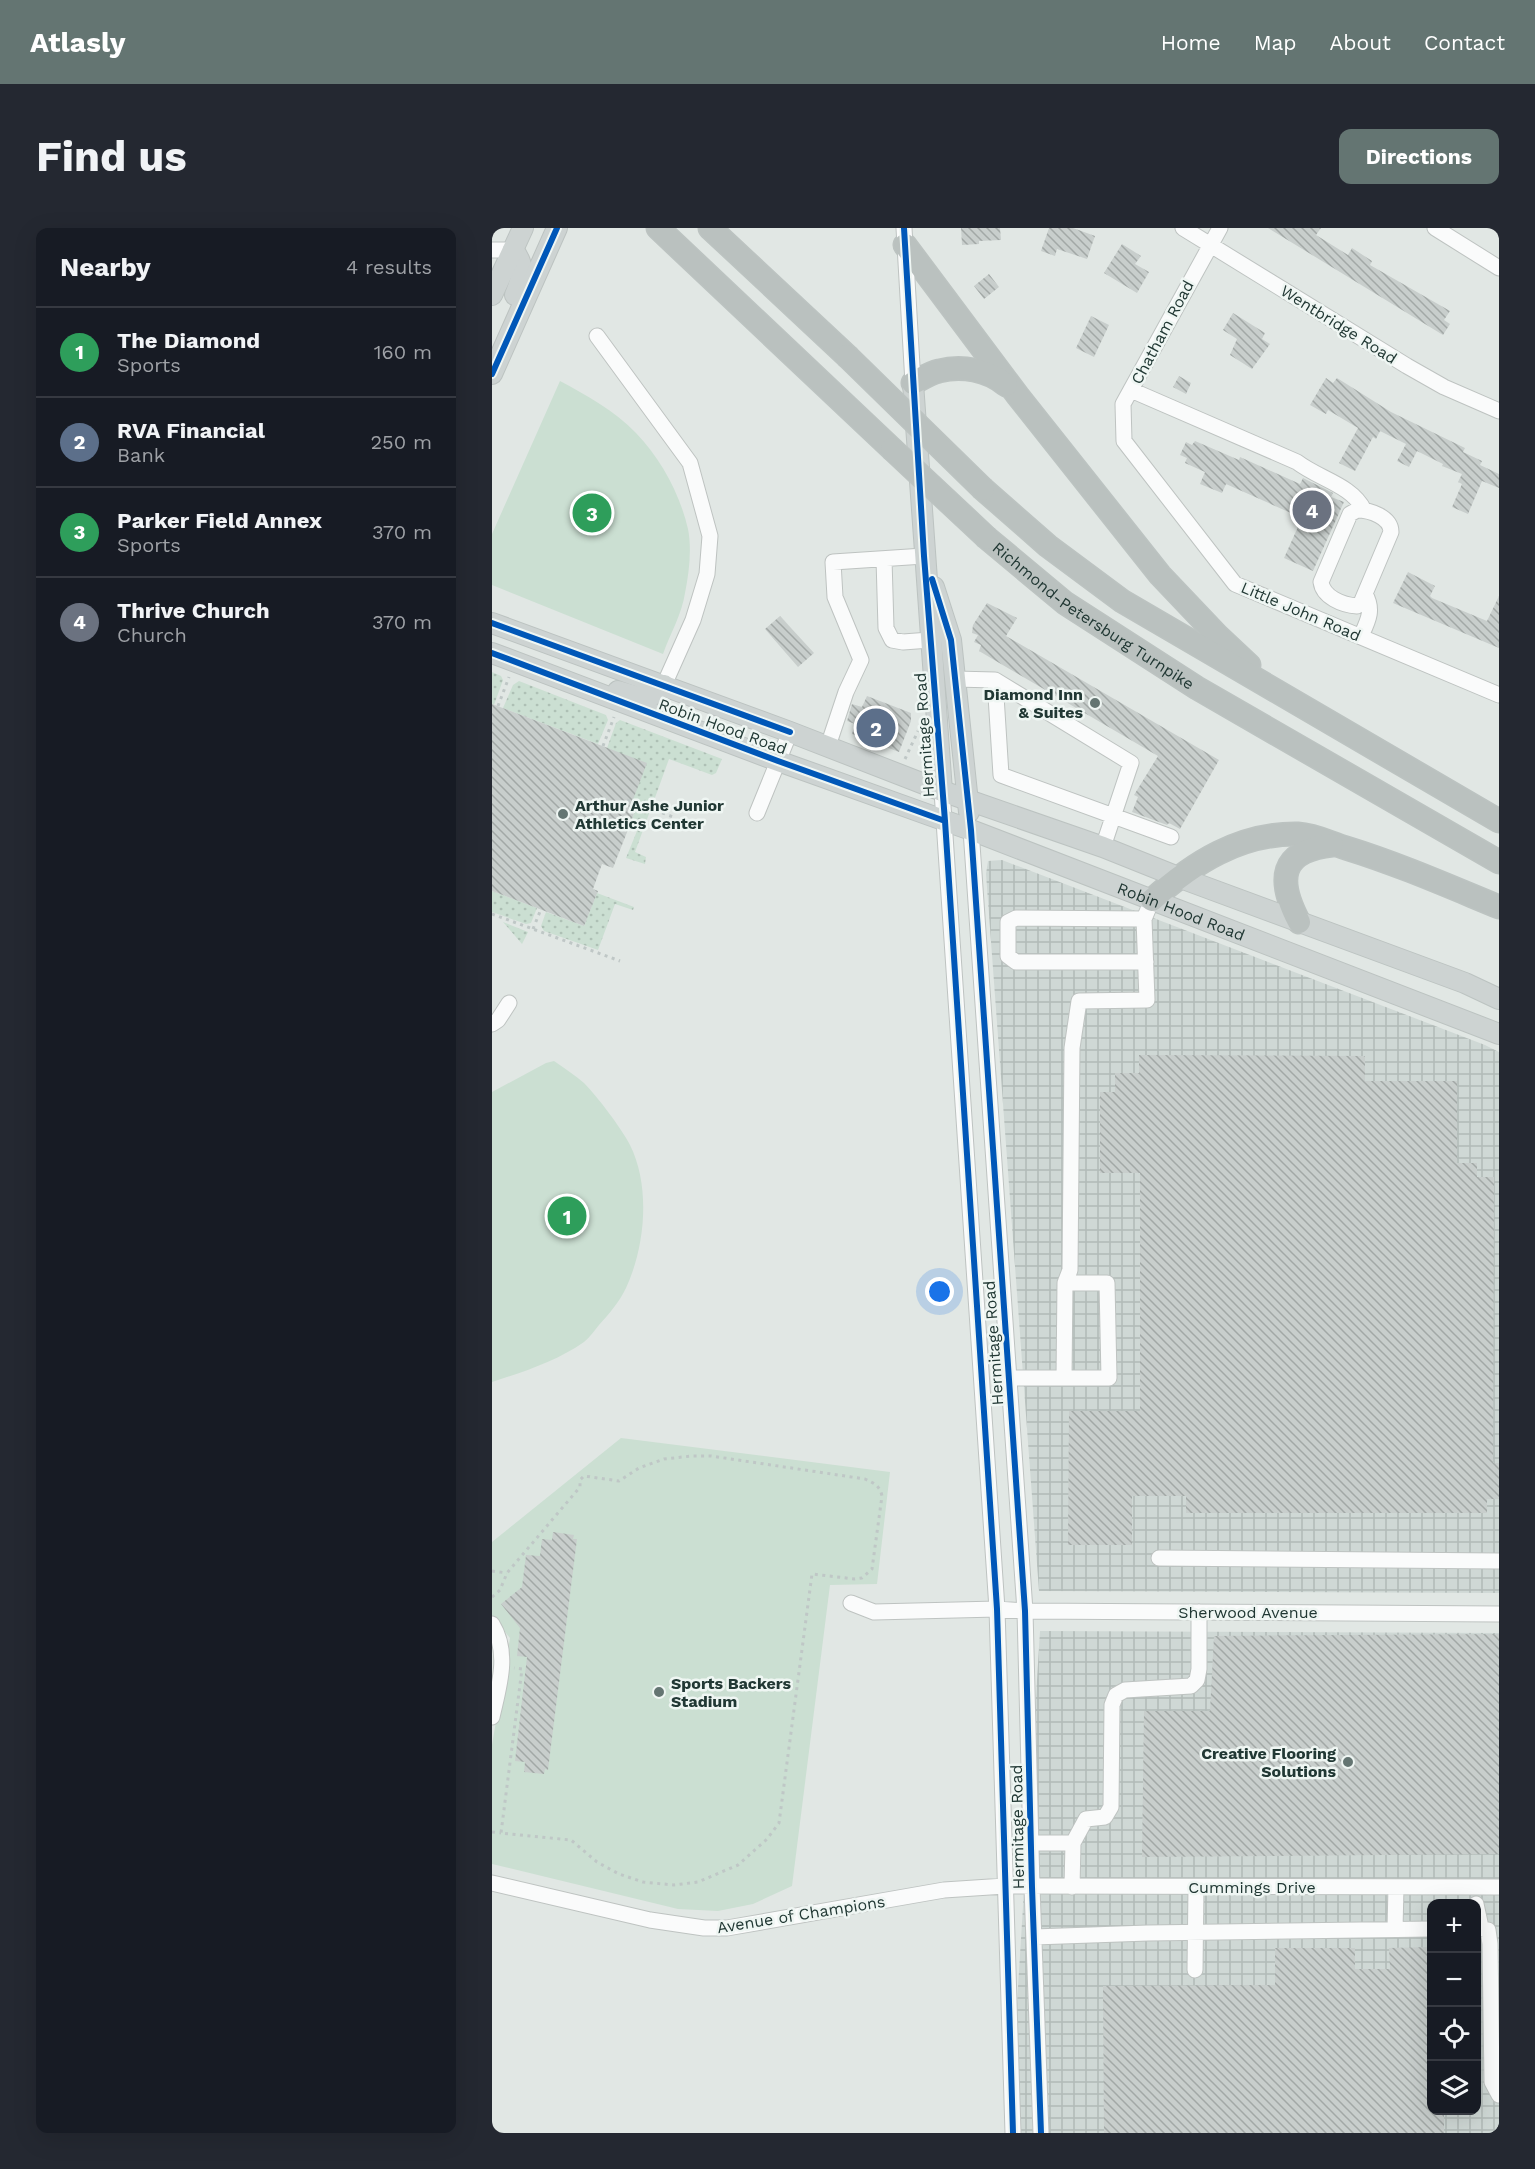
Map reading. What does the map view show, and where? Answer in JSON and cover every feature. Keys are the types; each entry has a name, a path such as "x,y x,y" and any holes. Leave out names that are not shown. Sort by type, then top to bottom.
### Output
{"highway":[{"name":"Richmond-Petersburg Turnpike","path":"658,228 987,538 1065,603 1197,688 1499,862"},
{"name":"Richmond-Petersburg Turnpike","path":"710,228 847,356 982,489 1048,546 1122,601 1499,821"},
{"path":"904,237 1018,396 1160,575 1217,635 1284,696"},
{"path":"913,383 938,371 968,370 985,373 998,379 1018,396"},
{"path":"1148,910 1178,877 1212,855 1249,841 1299,834 1314,836 1389,861 1499,907"},
{"path":"1299,922 1288,901 1286,887 1290,865 1295,857 1313,847 1335,844"}],"main road":[{"path":"492,295 523,228"},
{"path":"492,374 557,228"},
{"path":"492,350 523,276 520,258 513,250"},
{"name":"Hermitage Road","path":"913,383 942,791"},
{"name":"Hermitage Road","path":"924,556 951,640 971,830"},
{"name":"Robin Hood Road","path":"492,623 790,732 942,791 1103,847 1465,983 1499,999"},
{"name":"Robin Hood Road","path":"492,653 778,761 971,830 1148,910 1499,1034"},
{"path":"563,681 590,681 635,696 650,697 664,685"}],"street":[{"name":"Wentbridge Road","path":"1184,228 1407,366 1444,387 1499,411"},
{"name":"Chatham Road","path":"1125,441 1123,404 1220,228"},
{"path":"1435,228 1499,268"},
{"name":"Hermitage Road","path":"904,237 913,383"},
{"path":"492,250 513,250"},
{"path":"597,336 690,463 710,536 707,574 693,620 664,685"},
{"path":"1131,390 1297,462 1315,474 1352,492 1359,499 1364,510"},
{"name":"Little John Road","path":"1125,441 1235,584 1499,695"},
{"path":"1357,510 1364,510 1387,520 1391,526 1391,532 1361,603 1357,606 1326,595 1321,582 1350,514 1357,510"},
{"path":"828,747 846,692 861,660 835,597 832,562 924,556"},
{"path":"884,559 886,628 892,640 903,642 930,640"},
{"path":"1361,636 1371,608 1365,594"},
{"path":"955,679 995,680 1131,763 1103,847"},
{"path":"995,680 1001,775 1171,837"},
{"path":"757,813 790,732"},
{"name":"Hermitage Road","path":"942,791 997,1609 1013,2133"},
{"name":"Hermitage Road","path":"971,830 1025,1611 1041,2133"},
{"path":"1064,1378 1065,1283 1070,1270 1072,1048 1079,1001 1147,1000 1148,910 1016,918 1008,922 1008,956 1016,962 1146,962"},
{"path":"492,1024 498,1020 509,1003"},
{"path":"1009,1378 1108,1378 1107,1283 1065,1283"},
{"path":"1159,1558 1499,1561"},
{"name":"Sherwood Avenue","path":"850,1604 874,1612 997,1609 1499,1614"},
{"path":"1072,1887 1073,1843 1086,1819 1105,1817 1111,1807 1112,1705 1116,1695 1125,1690 1191,1686 1197,1680 1199,1612"},
{"path":"492,1624 498,1634 503,1653 492,1717"},
{"path":"1031,1843 1073,1843"},
{"name":"Avenue of Champions","path":"492,1883 650,1920 705,1928 727,1928 944,1890 1005,1886"},
{"name":"Cummings Drive","path":"1005,1886 1499,1887"},
{"path":"1195,1970 1196,1887"},
{"path":"1395,1929 1396,1887"},
{"path":"1473,1887 1475,1899"},
{"path":"1481,1928 1488,1930 1495,1961 1492,2082 1499,2095"},
{"path":"1034,1937 1427,1929"}],"path":[{"path":"498,706 510,675"},
{"path":"603,746 615,714"},
{"path":"904,761 918,731"},
{"path":"627,800 676,818"},
{"path":"533,929 541,909"},
{"path":"492,914 620,961"},
{"path":"492,1597 500,1590 507,1573 580,1487 581,1477 619,1480 639,1468 664,1459 711,1456 865,1479 875,1484 882,1496 872,1569 868,1574 855,1579 812,1574 782,1809 779,1823 755,1851 738,1865 720,1874 698,1882 674,1885 643,1882 619,1874 597,1862 571,1840 492,1832"},
{"path":"492,1571 507,1573"},
{"path":"501,1833 522,1669 513,1668 514,1658"}],"shaded area":[{"path":"1002,860 1499,1052 1499,1593 1039,1591 986,874 988,861"},
{"path":"1040,1631 1499,1633 1499,2133 1009,2133"}],"green space":[{"path":"560,381 610,411 636,433 654,454 680,503 688,529 689,569 681,609 663,654 492,585 492,534"},
{"path":"492,672 501,676 503,680 494,705 492,704"},
{"path":"519,681 606,715 608,720 598,744 503,708 513,685"},
{"path":"620,720 722,759 716,773 712,775 669,759 652,806 633,799 607,748 616,723"},
{"path":"636,807 650,811 635,852 646,857 645,864 626,858 639,826 631,822"},
{"path":"492,891 537,908 531,923 526,924 492,912"},
{"path":"597,893 634,907 633,910 615,904 598,950 544,931 541,926 546,912 584,926"},
{"path":"503,922 528,932 522,944"},
{"path":"554,1061 584,1083 602,1104 630,1145 637,1162 643,1198 638,1254 621,1298 584,1342 528,1370 492,1382 492,1092"},
{"name":"Sports Backers Stadium","path":"621,1438 890,1472 877,1584 830,1585 792,1886 753,1904 718,1911 678,1909 492,1864 492,1745 510,1638 492,1616 492,1542"}],"building":[{"path":"961,228 1000,228 1001,240 979,241 979,244 962,245"},
{"path":"1049,228 1073,228 1095,236 1087,259 1057,249 1055,256 1041,251"},
{"path":"1268,228 1321,228 1316,235 1348,255 1352,248 1372,261 1370,265 1450,311 1444,320 1450,324 1443,335"},
{"path":"1122,244 1141,256 1135,264 1149,272 1137,293 1104,273"},
{"path":"989,274 999,287 984,299 974,286"},
{"path":"1233,313 1265,333 1262,339 1270,344 1252,369 1230,355 1237,339 1223,330"},
{"path":"1091,316 1109,325 1094,357 1076,348"},
{"path":"1179,376 1191,383 1186,394 1173,387"},
{"path":"1326,378 1333,383 1337,378 1391,412 1465,448 1463,452 1482,461 1480,465 1499,474 1499,488 1482,481 1468,514 1452,507 1462,484 1458,482 1462,474 1442,466 1443,464 1417,451 1409,467 1397,461 1406,444 1380,431 1376,439 1373,437 1355,471 1339,463 1358,428 1328,410 1326,414 1310,405"},
{"path":"1195,441 1239,460 1240,457 1300,484 1303,478 1333,493 1331,497 1344,502 1313,571 1284,558 1302,518 1226,484 1222,493 1200,484 1205,472 1185,463 1187,458 1180,455 1186,442 1192,445"},
{"path":"1408,572 1435,586 1430,596 1432,598 1487,621 1499,596 1499,648 1393,603"},
{"name":"Diamond Inn & Suites","path":"987,603 1017,618 1006,636 1219,760 1180,829 1169,823 1167,825 1132,812 1138,797 1134,795 1158,756 979,651 981,645 974,642 978,635 972,633 973,625"},
{"path":"780,616 814,653 798,667 765,629"},
{"path":"867,696 911,713 911,721 899,752 852,734 855,724 847,721 852,704 862,707"},
{"name":"Arthur Ashe Junior Athletics Center","path":"492,704 647,763 631,805 636,807 631,822 613,868 602,864 593,889 598,891 584,926 492,891"},
{"path":"1139,1055 1365,1056 1365,1081 1457,1081 1457,1163 1477,1163 1477,1177 1494,1177 1493,1463 1499,1463 1499,1499 1487,1499 1487,1513 1186,1513 1186,1496 1132,1496 1132,1545 1068,1545 1069,1411 1140,1411 1140,1173 1100,1173 1100,1092 1115,1092 1115,1073 1139,1073"},
{"path":"553,1532 574,1535 573,1539 577,1539 548,1770 545,1769 544,1774 524,1772 525,1762 515,1761 527,1657 517,1656 520,1628 501,1604 522,1587 526,1555 540,1556 542,1539 552,1540"},
{"path":"1499,1634 1499,1854 1142,1857 1144,1711 1210,1711 1214,1636"},
{"path":"1427,1947 1427,2115 1444,2115 1444,2133 1104,2133 1103,1986 1275,1985 1275,1948 1355,1948 1355,1969 1390,1969 1389,1948"}],"cycle path":[{"path":"492,374 557,228"},
{"path":"904,228 924,556 945,821 997,1609 1013,2133"},
{"path":"932,579 951,640 971,830 1025,1611 1041,2133"},
{"path":"492,623 790,732"},
{"path":"492,653 778,761 945,821"}],"place":[{"name":"Thrive Church","path":"1312,510"},
{"name":"Parker Field Annex","path":"592,513"},
{"name":"Diamond Inn & Suites","path":"1095,703"},
{"name":"RVA Financial","path":"876,728"},
{"name":"Arthur Ashe Junior Athletics Center","path":"563,814"},
{"name":"The Diamond","path":"567,1216"},
{"name":"Sports Backers Stadium","path":"659,1692"},
{"name":"Creative Flooring Solutions","path":"1348,1762"}]}
